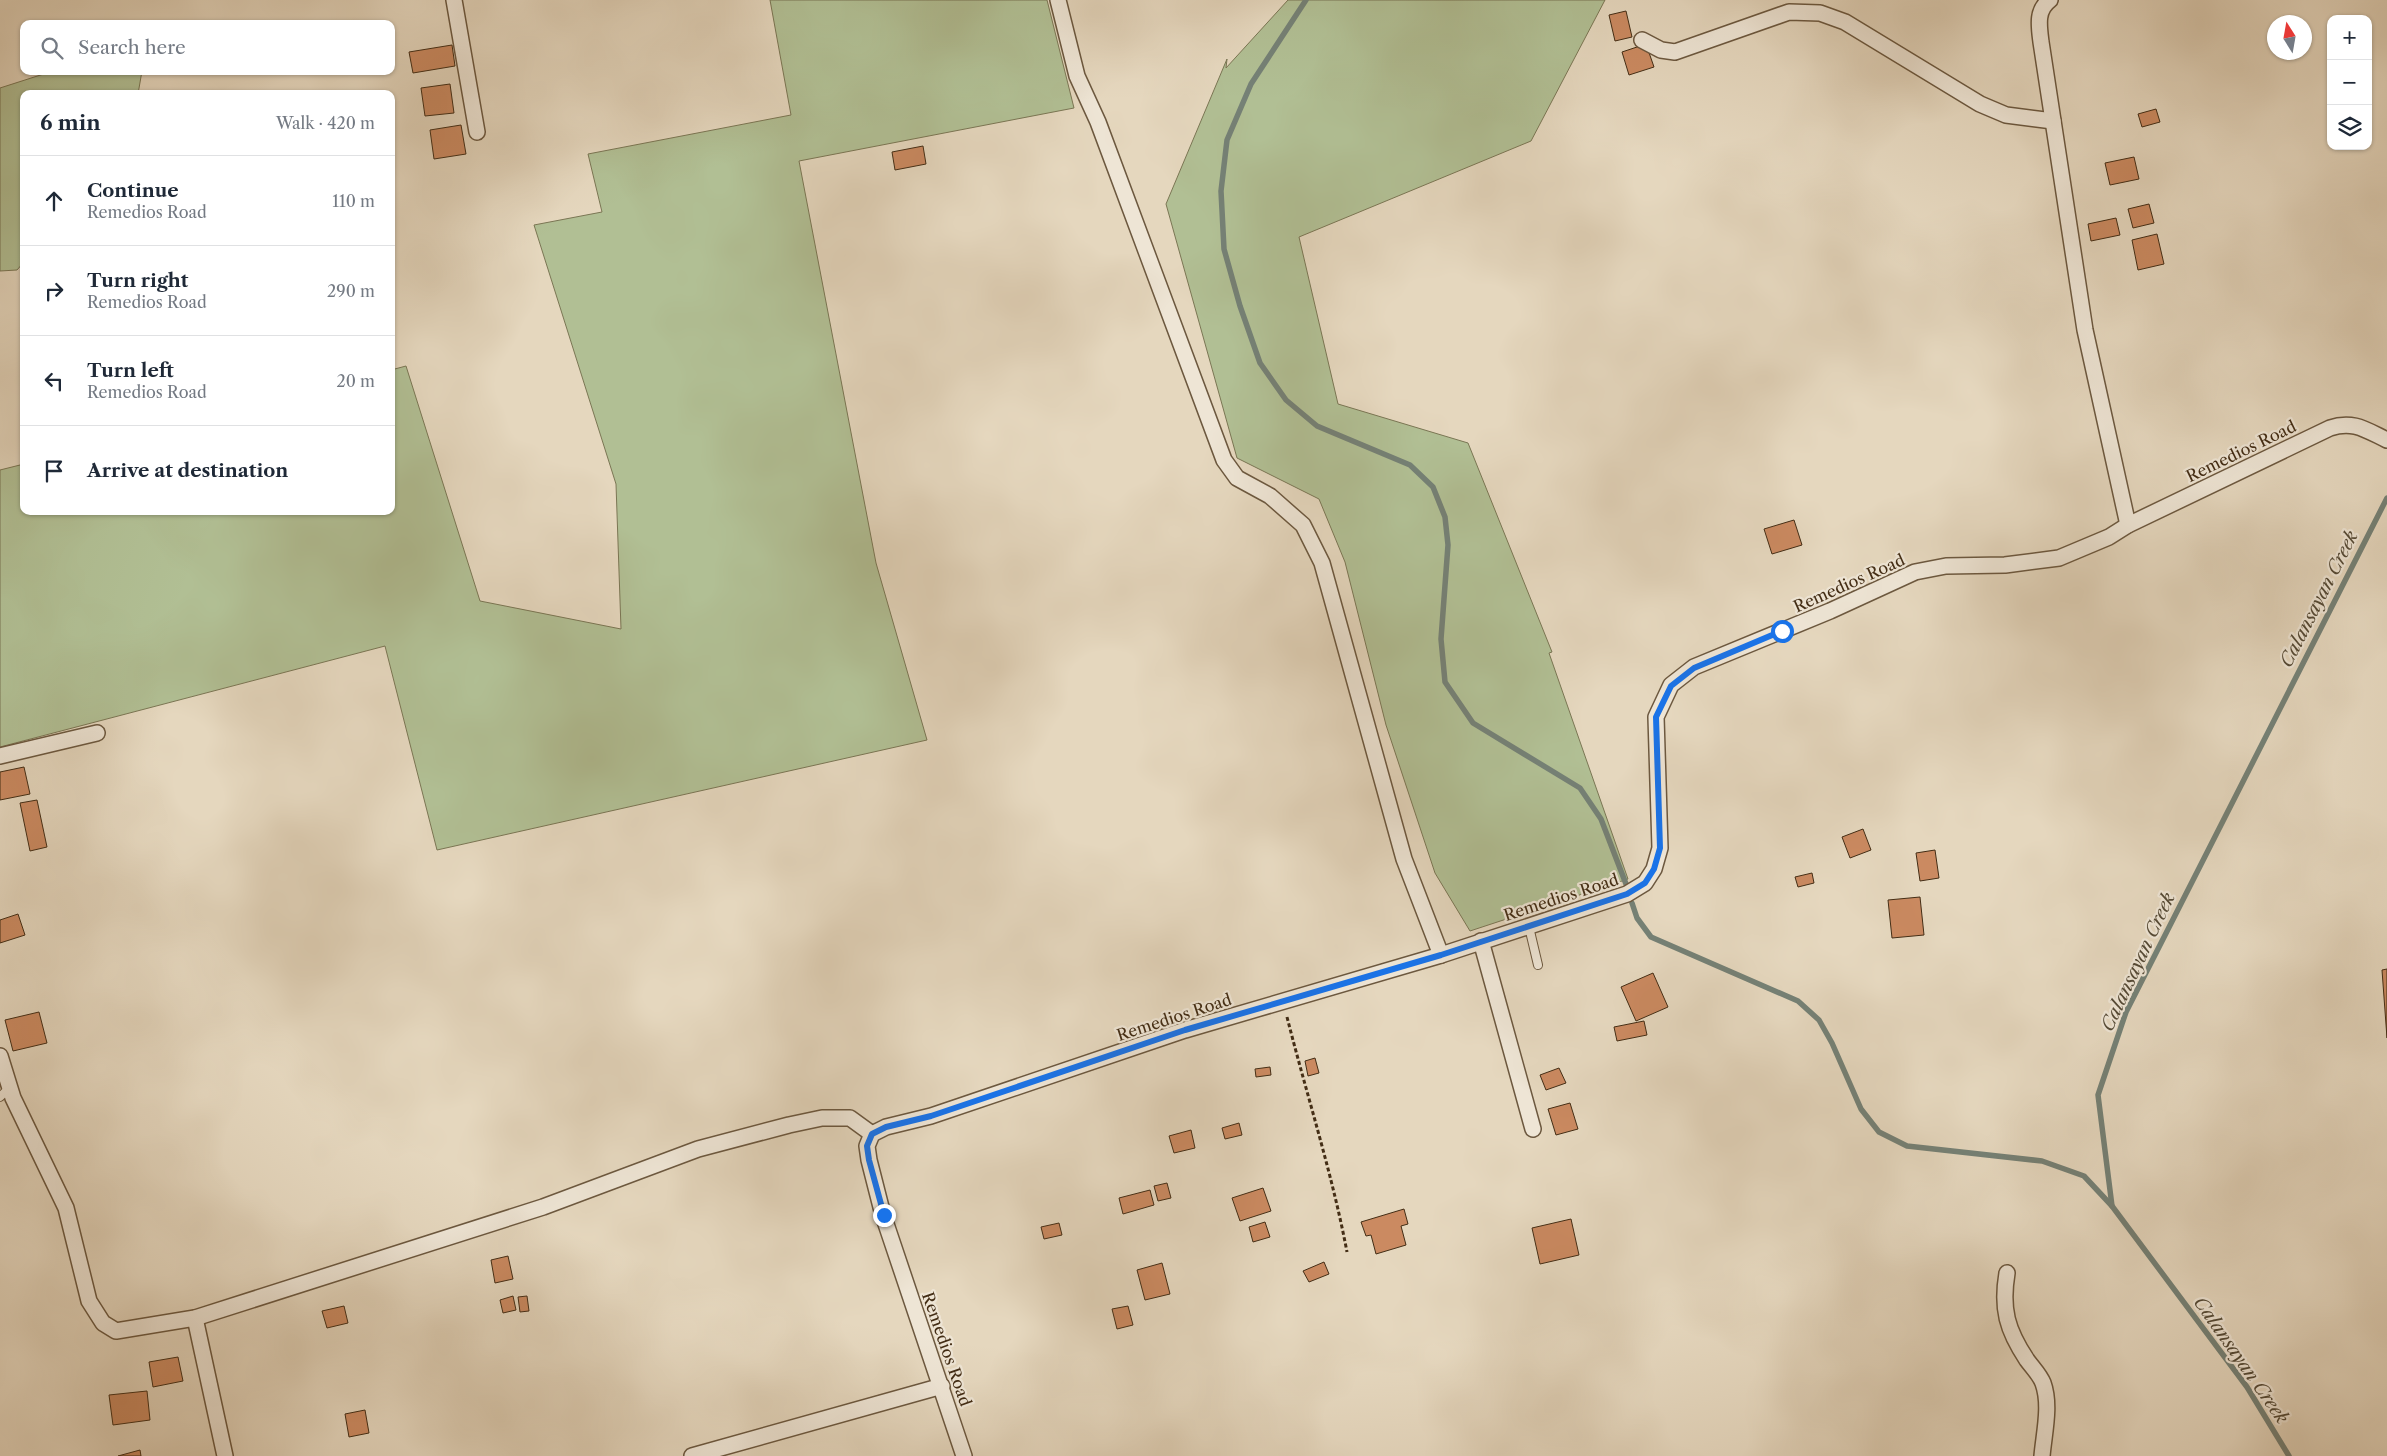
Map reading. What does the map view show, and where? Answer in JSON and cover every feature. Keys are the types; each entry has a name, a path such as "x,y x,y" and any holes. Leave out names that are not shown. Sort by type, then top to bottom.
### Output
{"street":[{"path":"454,0 477,132"},
{"path":"1058,0 1077,76 1098,122 1224,460 1237,478 1270,496 1303,525 1322,563 1404,859 1441,955"},
{"path":"2050,0 2043,5 2039,20 2053,121 2085,330 2128,525"},
{"path":"1642,40 1661,50 1675,52 1789,12 1820,13 1845,22 1980,104 2006,115 2053,121"},
{"name":"Remedios Road","path":"964,1456 884,1215 869,1160 867,1146 872,1134 886,1127 931,1116 1185,1030 1441,955 1627,894 1645,883 1654,869 1660,848 1656,717 1671,686 1694,668 1830,611 1915,572 1946,566 2005,565 2059,558 2109,537 2128,525 2344,423 2365,429 2387,440"},
{"path":"0,756 97,733"},
{"path":"1480,941 1533,1129"},
{"path":"0,1056 5,1092 66,1208 89,1301 103,1324 116,1331 195,1318 544,1208 707,1146 822,1118 850,1118 872,1134"},
{"path":"2007,1273 2003,1297 2009,1326 2026,1358 2043,1383 2047,1408 2042,1456"},
{"path":"195,1318 225,1456"},
{"path":"692,1456 942,1386"}],"lane":[{"path":"1529,927 1538,965"}],"path":[{"path":"1283,1002 1307,1098 1337,1202 1347,1252"}],"green space":[{"path":"770,0 1047,0 1074,108 799,161 876,563 927,740 437,850 385,646 0,747 0,470 20,465 20,515 395,515 395,369 406,366 480,601 621,629 616,484 534,225 602,212 588,154 791,115"},
{"path":"1288,0 1605,0 1531,141 1299,237 1338,404 1468,443 1552,652 1549,653 1628,879 1470,931 1435,873 1386,725 1345,562 1319,499 1237,458 1166,204 1227,59 1226,68"},
{"path":"41,75 141,75 139,90 20,90 20,267 17,270 0,271 0,88"}],"building":[{"path":"1626,11 1632,37 1615,41 1609,15"},
{"path":"1646,44 1654,67 1629,75 1622,52"},
{"path":"452,45 455,66 413,73 409,52"},
{"path":"450,84 454,113 425,116 421,88"},
{"path":"2156,109 2160,122 2142,127 2138,114"},
{"path":"461,125 466,154 434,159 430,130"},
{"path":"923,146 926,164 895,170 892,152"},
{"path":"2134,157 2139,179 2110,185 2105,163"},
{"path":"2149,204 2154,223 2133,228 2128,209"},
{"path":"2116,218 2120,235 2091,241 2088,224"},
{"path":"2157,234 2164,264 2138,270 2132,240"},
{"path":"1794,520 1802,545 1772,554 1764,529"},
{"path":"24,767 30,794 0,800 0,772"},
{"path":"37,800 47,847 30,851 20,803"},
{"path":"1863,829 1871,850 1850,858 1842,837"},
{"path":"1935,850 1939,878 1920,881 1916,853"},
{"path":"1812,873 1814,883 1798,887 1795,877"},
{"path":"1920,897 1924,935 1892,938 1888,900"},
{"path":"18,914 25,935 0,943 0,920"},
{"path":"2387,969 2387,1038 2382,970"},
{"path":"1653,973 1668,1007 1636,1021 1621,987"},
{"path":"39,1012 47,1043 13,1051 5,1020"},
{"path":"1644,1021 1647,1035 1617,1041 1614,1027"},
{"path":"1315,1058 1319,1073 1308,1076 1305,1061"},
{"path":"1270,1067 1271,1075 1256,1077 1255,1069"},
{"path":"1559,1068 1566,1083 1546,1090 1540,1075"},
{"path":"1570,1103 1578,1129 1556,1135 1548,1109"},
{"path":"1239,1123 1242,1135 1225,1139 1222,1128"},
{"path":"1191,1130 1195,1148 1174,1153 1169,1136"},
{"path":"1167,1183 1171,1198 1158,1201 1154,1186"},
{"path":"1263,1188 1271,1211 1240,1221 1232,1198"},
{"path":"1150,1190 1154,1205 1123,1214 1119,1198"},
{"path":"1404,1209 1408,1224 1401,1226 1406,1245 1376,1254 1371,1235 1366,1236 1361,1222"},
{"path":"1571,1219 1579,1255 1540,1264 1532,1228"},
{"path":"1265,1222 1270,1237 1253,1242 1249,1227"},
{"path":"1059,1223 1062,1235 1044,1239 1041,1227"},
{"path":"508,1256 513,1279 495,1283 491,1260"},
{"path":"1324,1262 1329,1274 1309,1282 1303,1271"},
{"path":"1162,1263 1170,1294 1145,1300 1137,1270"},
{"path":"513,1296 516,1310 503,1313 500,1300"},
{"path":"527,1296 529,1311 520,1312 518,1297"},
{"path":"344,1306 348,1323 327,1328 322,1311"},
{"path":"1128,1306 1133,1325 1117,1329 1112,1309"},
{"path":"178,1357 183,1381 153,1387 149,1362"},
{"path":"147,1391 150,1420 113,1425 109,1395"},
{"path":"365,1410 369,1433 349,1437 345,1414"},
{"path":"140,1450 141,1456 118,1456"}],"waterway":[{"path":"1306,0 1251,84 1227,140 1221,191 1224,249 1240,306 1260,363 1286,400 1317,426 1410,465 1433,487 1445,517 1448,545 1441,639 1445,682 1473,723 1580,788 1601,819 1626,884"},
{"name":"Calansayan Creek","path":"2289,1456 2247,1387 2112,1206 2098,1095 2126,1012 2387,498"},
{"path":"1632,903 1637,918 1651,937 1798,1001 1819,1020 1832,1043 1861,1109 1879,1132 1907,1146 2042,1161 2084,1176 2112,1206"}],"route":[{"path":"884,1215 867,1146 872,1134 886,1127 931,1116 1185,1030 1441,955 1480,941 1542,923 1627,894 1645,883 1654,869 1660,848 1656,717 1671,686 1694,668 1782,631"}]}
